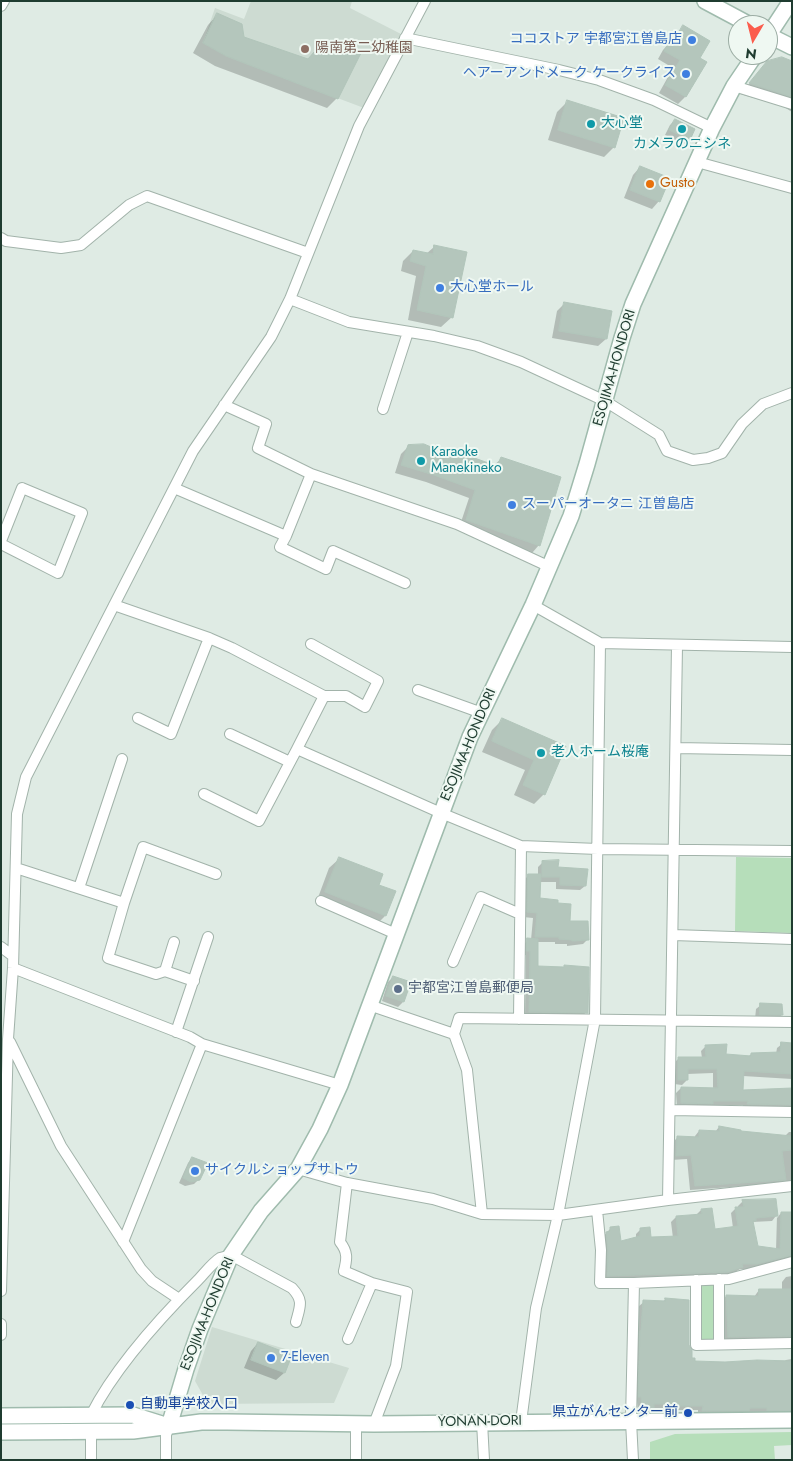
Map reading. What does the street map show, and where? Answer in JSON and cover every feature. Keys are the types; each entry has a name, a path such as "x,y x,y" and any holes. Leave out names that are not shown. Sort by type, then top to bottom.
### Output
{"street":[{"path":"1,6 4,1"},
{"path":"1,1291 3,1168 13,968 17,814 26,777 193,451 271,337 290,299 359,126 425,1"},
{"path":"705,1 731,15"},
{"path":"778,20 791,1"},
{"path":"406,38 599,80 654,100 712,128"},
{"path":"778,40 792,47"},
{"name":"ESOJIMA-HONDORI","path":"169,1426 200,1329 231,1255 262,1211 298,1169 320,1130 340,1085 470,737 550,567 578,494 633,304 712,128 734,86 748,65"},
{"path":"734,86 792,104"},
{"path":"697,162 792,188"},
{"path":"1,239 61,248 81,245 129,205 147,196 308,253"},
{"path":"290,299 349,322 434,336 477,346 521,362 605,401 659,434 667,451 694,460 722,453 742,424 764,404 792,393"},
{"path":"383,409 408,332"},
{"path":"224,405 266,424 258,448 311,474 457,524 550,567"},
{"path":"311,474 280,547 326,569 333,551 405,583"},
{"path":"22,488 82,513 58,573 1,542 22,488"},
{"path":"174,488 286,536"},
{"path":"114,604 232,648 324,696 346,696 365,707 378,681 311,644"},
{"path":"533,605 600,643 792,647"},
{"path":"138,718 171,734 209,638"},
{"path":"521,1422 536,1308 558,1215 596,1019 600,643"},
{"path":"668,1200 677,646"},
{"path":"418,690 482,713"},
{"path":"204,794 258,821 324,696"},
{"path":"230,734 290,762"},
{"path":"676,748 792,750"},
{"path":"297,749 441,813 521,846 792,851"},
{"path":"79,888 122,759"},
{"path":"519,1019 521,846"},
{"path":"174,942 164,970 156,974 108,958 143,847 216,874"},
{"path":"16,868 124,903"},
{"path":"453,962 481,897 520,914"},
{"path":"321,901 396,934"},
{"path":"673,936 792,939"},
{"path":"176,1032 208,937"},
{"path":"1,947 13,956"},
{"path":"13,968 202,1044 340,1085"},
{"path":"164,970 194,981"},
{"path":"369,1005 454,1034"},
{"path":"482,1214 466,1070 454,1034 459,1018 792,1022"},
{"path":"8,1039 61,1146 123,1242 141,1269 152,1281 179,1299"},
{"path":"123,1242 202,1044"},
{"path":"670,1110 792,1112"},
{"path":"298,1169 347,1183 433,1199 482,1214 558,1215 792,1186"},
{"path":"347,1183 340,1242 346,1250 347,1259 344,1271 372,1283 407,1292 396,1366 374,1424"},
{"path":"597,1210 601,1250 600,1283 729,1279 792,1262"},
{"path":"91,1415 114,1378 179,1299 220,1258 231,1255 292,1288 299,1296 301,1303 296,1322"},
{"path":"719,1279 719,1344"},
{"path":"696,1280 696,1345 792,1343"},
{"path":"348,1339 372,1283"},
{"path":"633,1460 631,1421 634,1283"},
{"path":"1,1324 1,1335"},
{"path":"1,1416 133,1415 169,1426 166,1435 166,1460"},
{"name":"YONAN-DORI","path":"1,1432 133,1432 201,1422 374,1424 792,1420"},
{"path":"482,1422 484,1460"},
{"path":"356,1424 356,1460"},
{"path":"91,1432 91,1460"}],"shaded area":[{"name":"陽南第二幼稚園","path":"251,1 352,1 350,8 403,35 364,108 226,56 203,43 215,8 244,19"},
{"path":"212,1327 349,1368 334,1403 208,1404 195,1381"}],"green space":[{"path":"736,857 792,858 792,933 735,931"},
{"path":"702,1284 714,1284 716,1287 716,1338 714,1342 703,1342 700,1339 700,1287"},
{"path":"792,1432 792,1445 774,1446 775,1460 650,1460 650,1442 675,1434"}],"building":[{"name":"陽南第二幼稚園","path":"217,13 242,24 244,37 308,59 314,52 333,46 349,46 361,53 338,99 226,56 203,43"},
{"name":"ヘアーアンドメーク ケークライス","path":"683,25 710,41 700,58 707,62 686,97 665,85 680,60 664,51 670,41 673,42"},
{"path":"782,57 792,61 792,97 749,83 764,65 778,65 778,58"},
{"name":"大心堂","path":"567,100 624,118 615,148 558,130"},
{"name":"カメラのニシネ","path":"675,119 695,129 690,140 669,130"},
{"name":"Gusto","path":"640,166 670,178 660,202 630,190"},
{"name":"大心堂ホール","path":"434,245 467,252 453,318 417,310 426,266 410,261 413,250 433,254"},
{"path":"564,302 612,311 607,339 559,331"},
{"name":"スーパーオータニ 江曽島店","path":"424,444 431,447 444,461 449,449 497,466 501,457 561,477 540,546 466,520 475,490 401,465 408,445"},
{"name":"老人ホーム桜庵","path":"502,718 566,746 545,795 523,785 534,760 492,741"},
{"path":"339,857 383,874 379,885 396,891 386,916 325,892"},
{"path":"559,860 558,867 588,869 586,886 560,885 560,877 542,877 542,861"},
{"path":"528,874 541,874 540,898 571,904 570,921 588,921 589,940 572,941 559,939 559,937 535,937 537,913 527,912"},
{"path":"527,938 538,939 538,966 564,967 564,965 589,967 588,1013 529,1012 530,951 527,951"},
{"name":"宇都宮江曽島郵便局","path":"393,976 411,982 404,1002 386,996"},
{"path":"760,1003 782,1004 783,1015 760,1015"},
{"path":"781,1042 792,1043 792,1074 744,1071 743,1090 792,1088 792,1105 747,1104 748,1101 713,1101 713,1104 681,1103 681,1087 718,1088 717,1069 688,1069 688,1080 678,1080 678,1057 706,1057 705,1045 727,1044 726,1054 751,1056 751,1053 780,1052"},
{"path":"719,1126 741,1131 792,1136 792,1150 782,1151 786,1180 695,1186 691,1155 676,1156 677,1136 699,1137 699,1130 719,1131"},
{"name":"サイクルショップサトウ","path":"192,1157 208,1163 200,1180 191,1182 183,1178"},
{"path":"776,1199 778,1216 756,1218 756,1221 753,1221 758,1246 780,1249 781,1212 792,1212 792,1255 757,1264 742,1264 743,1267 728,1272 607,1276 608,1250 606,1232 610,1231 610,1227 619,1226 621,1241 640,1236 640,1228 650,1227 651,1237 678,1236 676,1216 702,1214 701,1209 712,1208 715,1229 738,1226 735,1207 744,1207 742,1200"},
{"path":"759,1289 792,1289 792,1336 728,1337 726,1295 758,1296"},
{"path":"665,1298 689,1300 689,1345 692,1350 692,1358 695,1358 695,1361 792,1361 792,1411 767,1411 767,1408 750,1408 749,1411 702,1411 703,1406 676,1406 676,1404 654,1404 654,1409 642,1407 641,1397 638,1397 643,1300 665,1301"},
{"name":"7-Eleven","path":"258,1342 292,1355 285,1373 251,1360"}],"place":[{"name":"ココストア 宇都宮江曽島店","path":"692,40"},
{"name":"陽南第二幼稚園","path":"305,49"},
{"name":"ヘアーアンドメーク ケークライス","path":"686,74"},
{"name":"大心堂","path":"591,124"},
{"name":"カメラのニシネ","path":"682,129"},
{"name":"Gusto","path":"650,184"},
{"name":"大心堂ホール","path":"440,288"},
{"name":"Karaoke Manekineko","path":"421,461"},
{"name":"スーパーオータニ 江曽島店","path":"512,505"},
{"name":"老人ホーム桜庵","path":"541,753"},
{"name":"宇都宮江曽島郵便局","path":"398,989"},
{"name":"サイクルショップサトウ","path":"195,1171"},
{"name":"7-Eleven","path":"271,1358"},
{"name":"自動車学校入口","path":"130,1405"},
{"name":"県立がんセンター前","path":"688,1413"}]}
